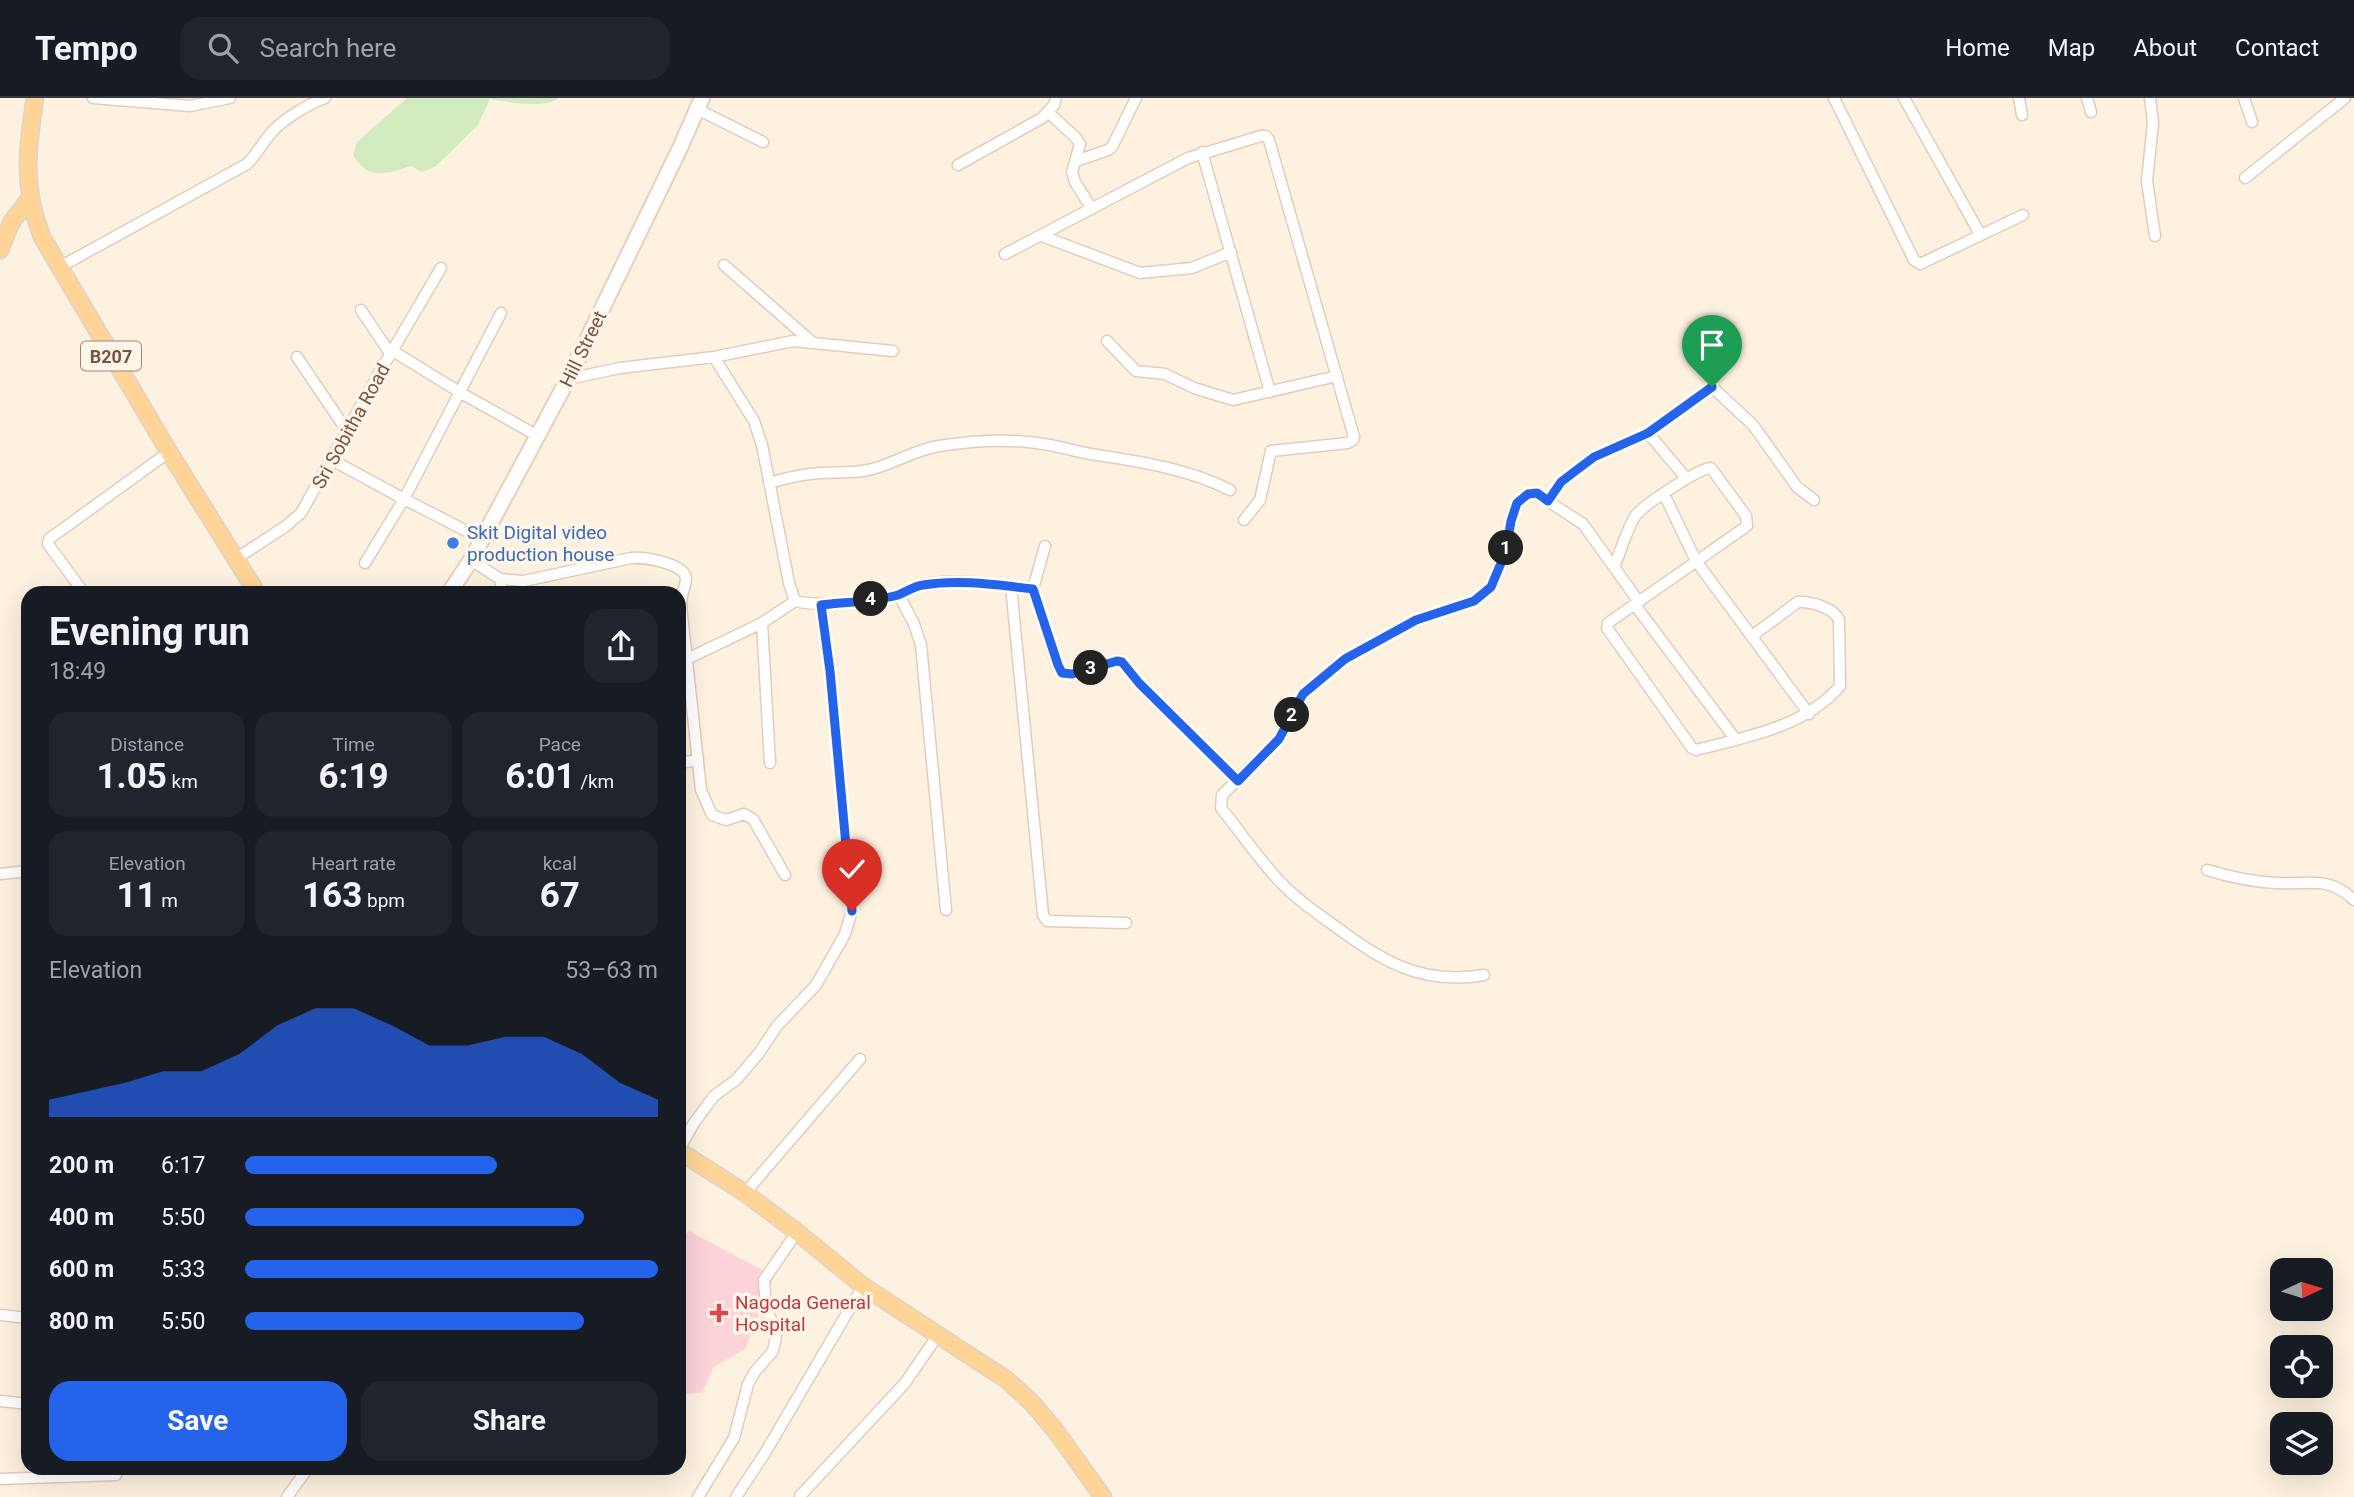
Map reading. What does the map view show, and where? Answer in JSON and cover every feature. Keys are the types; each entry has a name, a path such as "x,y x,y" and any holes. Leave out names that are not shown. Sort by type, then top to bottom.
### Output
{"main road":[{"name":"B207","path":"35,98 27,153 30,198 42,237 58,268 252,586"},
{"name":"Hill Street","path":"454,586 471,560 568,379 699,104"},
{"path":"0,250 11,223 30,198"},
{"path":"686,1155 745,1193 863,1286 1007,1380 1032,1403 1055,1430 1101,1496"}],"street":[{"path":"93,98 190,106 229,98"},
{"path":"58,268 247,163 259,152 273,130 311,103 325,98"},
{"path":"958,165 1042,118 1056,98"},
{"path":"1834,98 1914,260 1920,264 1980,233 2023,215"},
{"path":"1904,98 1980,233"},
{"path":"2019,98 2022,115"},
{"path":"2087,98 2091,112"},
{"path":"2150,98 2153,123 2147,181 2155,236"},
{"path":"2244,98 2252,122"},
{"path":"2245,178 2345,98"},
{"path":"1076,161 1112,147 1138,100"},
{"path":"699,104 763,142"},
{"path":"1048,113 1077,139 1080,149 1072,172 1073,178 1092,209"},
{"path":"1006,254 1202,152 1261,135 1266,136 1354,437 1353,440 1271,451 1259,500 1244,520"},
{"path":"1202,152 1270,392"},
{"path":"1042,236 1140,273 1192,268 1231,252"},
{"path":"723,265 813,342"},
{"name":"Sri Sobitha Road","path":"234,559 286,526 301,513 441,268"},
{"path":"361,310 392,353 538,436"},
{"path":"365,563 404,499 501,313"},
{"path":"1107,341 1136,371 1165,374 1194,388 1233,400 1337,376"},
{"path":"568,379 620,368 714,357 782,343 813,342 893,351"},
{"path":"297,357 347,431"},
{"path":"714,357 754,421 762,445 789,583 795,601"},
{"path":"1548,501 1561,482 1594,457 1648,433 1712,387 1754,425 1797,487 1814,500"},
{"path":"1648,433 1686,478"},
{"path":"769,483 806,474 864,471 884,466 913,452 938,446 1001,440 1047,444 1093,455 1140,461 1230,490"},
{"path":"79,586 48,544 49,539 169,452"},
{"path":"332,460 482,539"},
{"path":"1614,567 1636,516 1686,478 1711,468 1748,520 1747,526 1608,623 1609,632 1696,750 1736,740 1809,714 1840,686 1839,620 1835,613 1806,601 1798,602 1752,636"},
{"path":"1484,975 1464,978 1433,975 1401,968 1371,953 1303,903 1273,874 1222,808 1222,795 1279,739 1303,694 1345,659 1416,620 1474,601 1491,587 1506,551 1517,503 1528,494 1537,493 1583,524 1736,740"},
{"path":"1664,494 1696,561 1809,714"},
{"path":"1045,546 1033,589 1062,673 1072,674 1117,661 1122,662 1139,683 1238,781"},
{"path":"471,560 500,579 524,581 643,557 679,568 686,578 684,586"},
{"path":"500,579 501,586"},
{"path":"687,659 762,623 795,601 821,605 899,594 920,585 961,582 1033,589"},
{"path":"1011,586 1043,915 1046,921 1126,923"},
{"path":"899,594 921,645 946,910"},
{"path":"686,1137 714,1096 736,1080 777,1026 816,985 845,934 852,911 830,671 821,605"},
{"path":"762,623 770,763"},
{"path":"686,649 686,669"},
{"path":"686,699 701,790 712,815 726,820 744,814 753,819 785,875"},
{"path":"686,762 698,760"},
{"path":"2207,870 2233,878 2277,883 2320,882 2342,888 2354,900"},
{"path":"0,874 21,872"},
{"path":"745,1193 860,1059"},
{"path":"698,1497 734,1438 748,1384 774,1345 775,1328 766,1309 764,1280 797,1232"},
{"path":"736,1497 765,1453 863,1286"},
{"path":"0,1315 21,1317"},
{"path":"800,1496 905,1383 938,1335"},
{"path":"0,1401 21,1403"},
{"path":"0,1479 116,1475"},
{"path":"287,1497 303,1475"}],"shaded area":[{"name":"Nagoda General Hospital","path":"689,1231 774,1276 745,1349 714,1367 702,1392 686,1394 686,1234"}],"green space":[{"path":"407,98 559,98 535,104 490,99 478,125 436,166 422,172 411,166 386,173 365,169 353,155 357,142"}],"place":[{"name":"Skit Digital video production house","path":"453,543"},
{"name":"Nagoda General Hospital","path":"719,1313"}],"route":[{"path":"852,911 830,671 821,605 877,599 920,585 961,582 1033,589 1062,673 1072,674 1117,661 1122,662 1139,683 1238,781 1279,739 1303,694 1345,659 1416,620 1474,601 1491,587 1506,551 1517,503 1528,494 1537,493 1548,501 1561,482 1594,457 1648,433 1712,387"}]}
